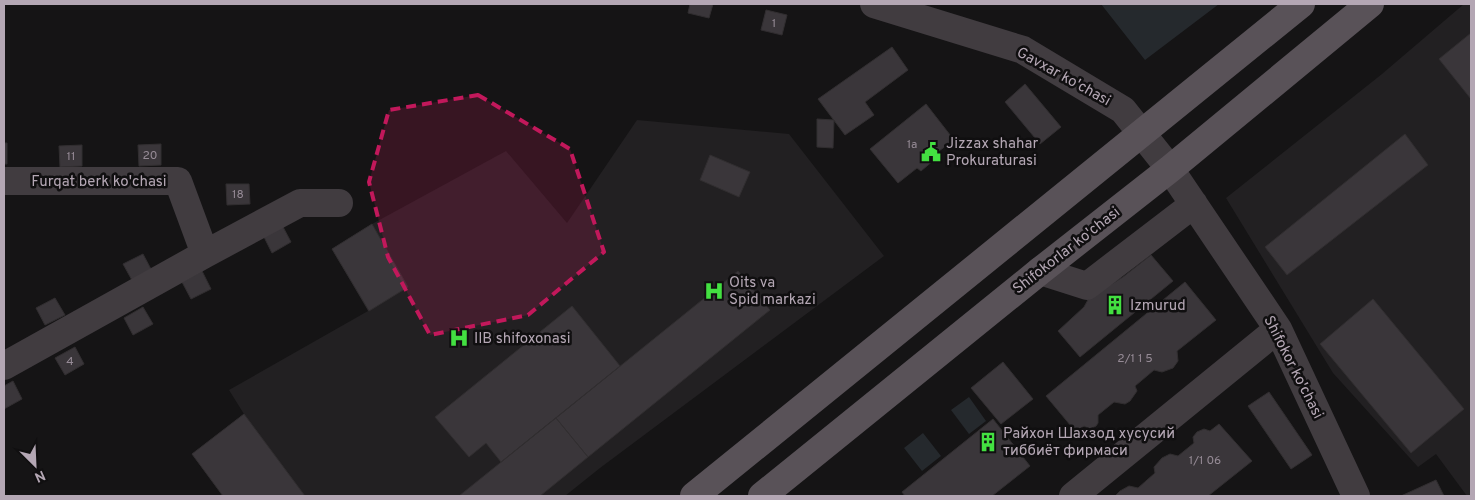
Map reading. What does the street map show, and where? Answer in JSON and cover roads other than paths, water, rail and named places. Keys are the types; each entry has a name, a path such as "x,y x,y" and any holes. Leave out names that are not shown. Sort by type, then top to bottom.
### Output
{"main road":[{"path":"694,496 1301,4"},
{"name":"Shifokorlar ko'chasi","path":"762,496 1040,271 1170,169 1370,4"}],"street":[{"name":"Gavxar ko'chasi","path":"874,4 1023,50 1123,110 1170,169"},
{"name":"Shifokor ko'chasi","path":"1170,169 1278,329 1356,496"},
{"name":"Furqat berk ko'chasi","path":"4,180 178,181 205,254"},
{"path":"4,366 300,203 339,203"},
{"path":"1040,271 1087,286 1194,204"},
{"path":"1073,496 1278,329"}],"place":[{"name":"Jizzax shahar Prokuraturasi","path":"931,152"},
{"name":"Oits va Spid markazi","path":"714,291"},
{"name":"Izmurud","path":"1115,305"},
{"name":"IIB shifoxonasi","path":"459,338"},
{"name":"Райхон Шахзод хусусий тиббиёт фирмаси","path":"988,442"}]}
